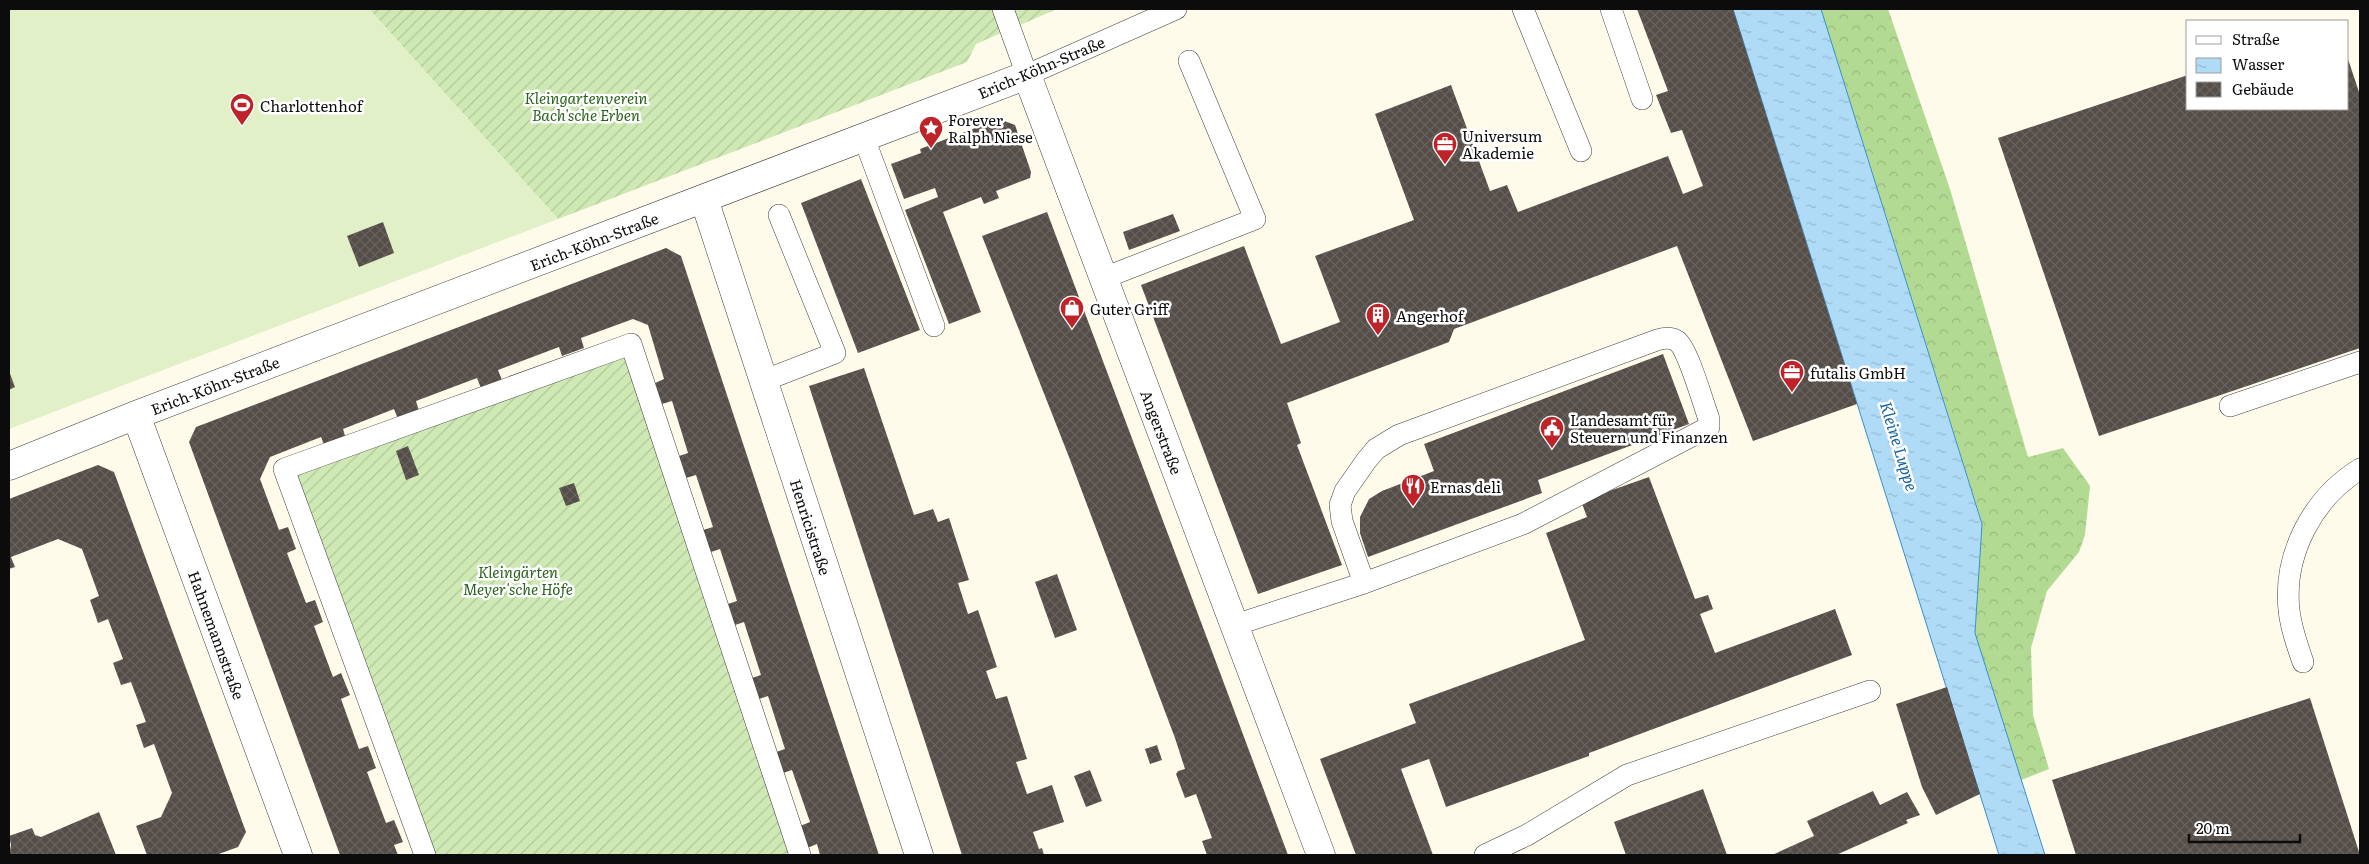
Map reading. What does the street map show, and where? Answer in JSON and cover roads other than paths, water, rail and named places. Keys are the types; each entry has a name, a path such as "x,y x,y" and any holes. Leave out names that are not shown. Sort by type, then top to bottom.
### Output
{"street":[{"name":"Erich-Köhn-Straße","path":"9,466 1027,75"},
{"name":"Angerstraße","path":"1027,75 1321,855"},
{"name":"Henricistraße","path":"704,200 919,855"},
{"name":"Hahnemannstraße","path":"136,416 298,855"}],"lane":[{"name":"Angerstraße","path":"1004,9 1027,75"},
{"name":"Erich-Köhn-Straße","path":"1027,75 1176,9"},
{"path":"1523,9 1580,151"},
{"path":"1610,9 1642,99"},
{"path":"1104,278 1255,219 1189,61"},
{"path":"864,138 934,326"},
{"path":"763,381 835,352 780,215"},
{"path":"1234,625 1364,583 1522,524 1709,427 1709,419 1686,355 1677,341 1668,338 1658,340 1399,435 1376,449 1354,476 1340,505 1342,521 1364,583"},
{"path":"425,855 284,469 631,344 800,855"},
{"path":"2230,406 2360,362"},
{"path":"2303,662 2289,609 2288,593 2293,558 2315,510 2340,484 2360,469"},
{"path":"1485,855 1527,835 1626,775 1870,691"}],"water":[{"name":"Kleine Luppe","path":"1733,9 1821,9 1982,524 1975,633 2045,855 1999,855"}],"place":[{"name":"Charlottenhof","path":"242,126"},
{"name":"Forever Ralph Niese","path":"931,149"},
{"name":"Universum Akademie","path":"1445,165"},
{"name":"Guter Griff","path":"1072,329"},
{"name":"Angerhof","path":"1378,336"},
{"name":"futalis GmbH","path":"1792,393"},
{"name":"Landesamt für Steuern und Finanzen","path":"1552,449"},
{"name":"Ernas deli","path":"1413,507"}],"park label":[{"name":"Kleingartenverein Bach'sche Erben","path":"586,106"},
{"name":"Kleingärten Meyer'sche Höfe","path":"518,580"}]}
